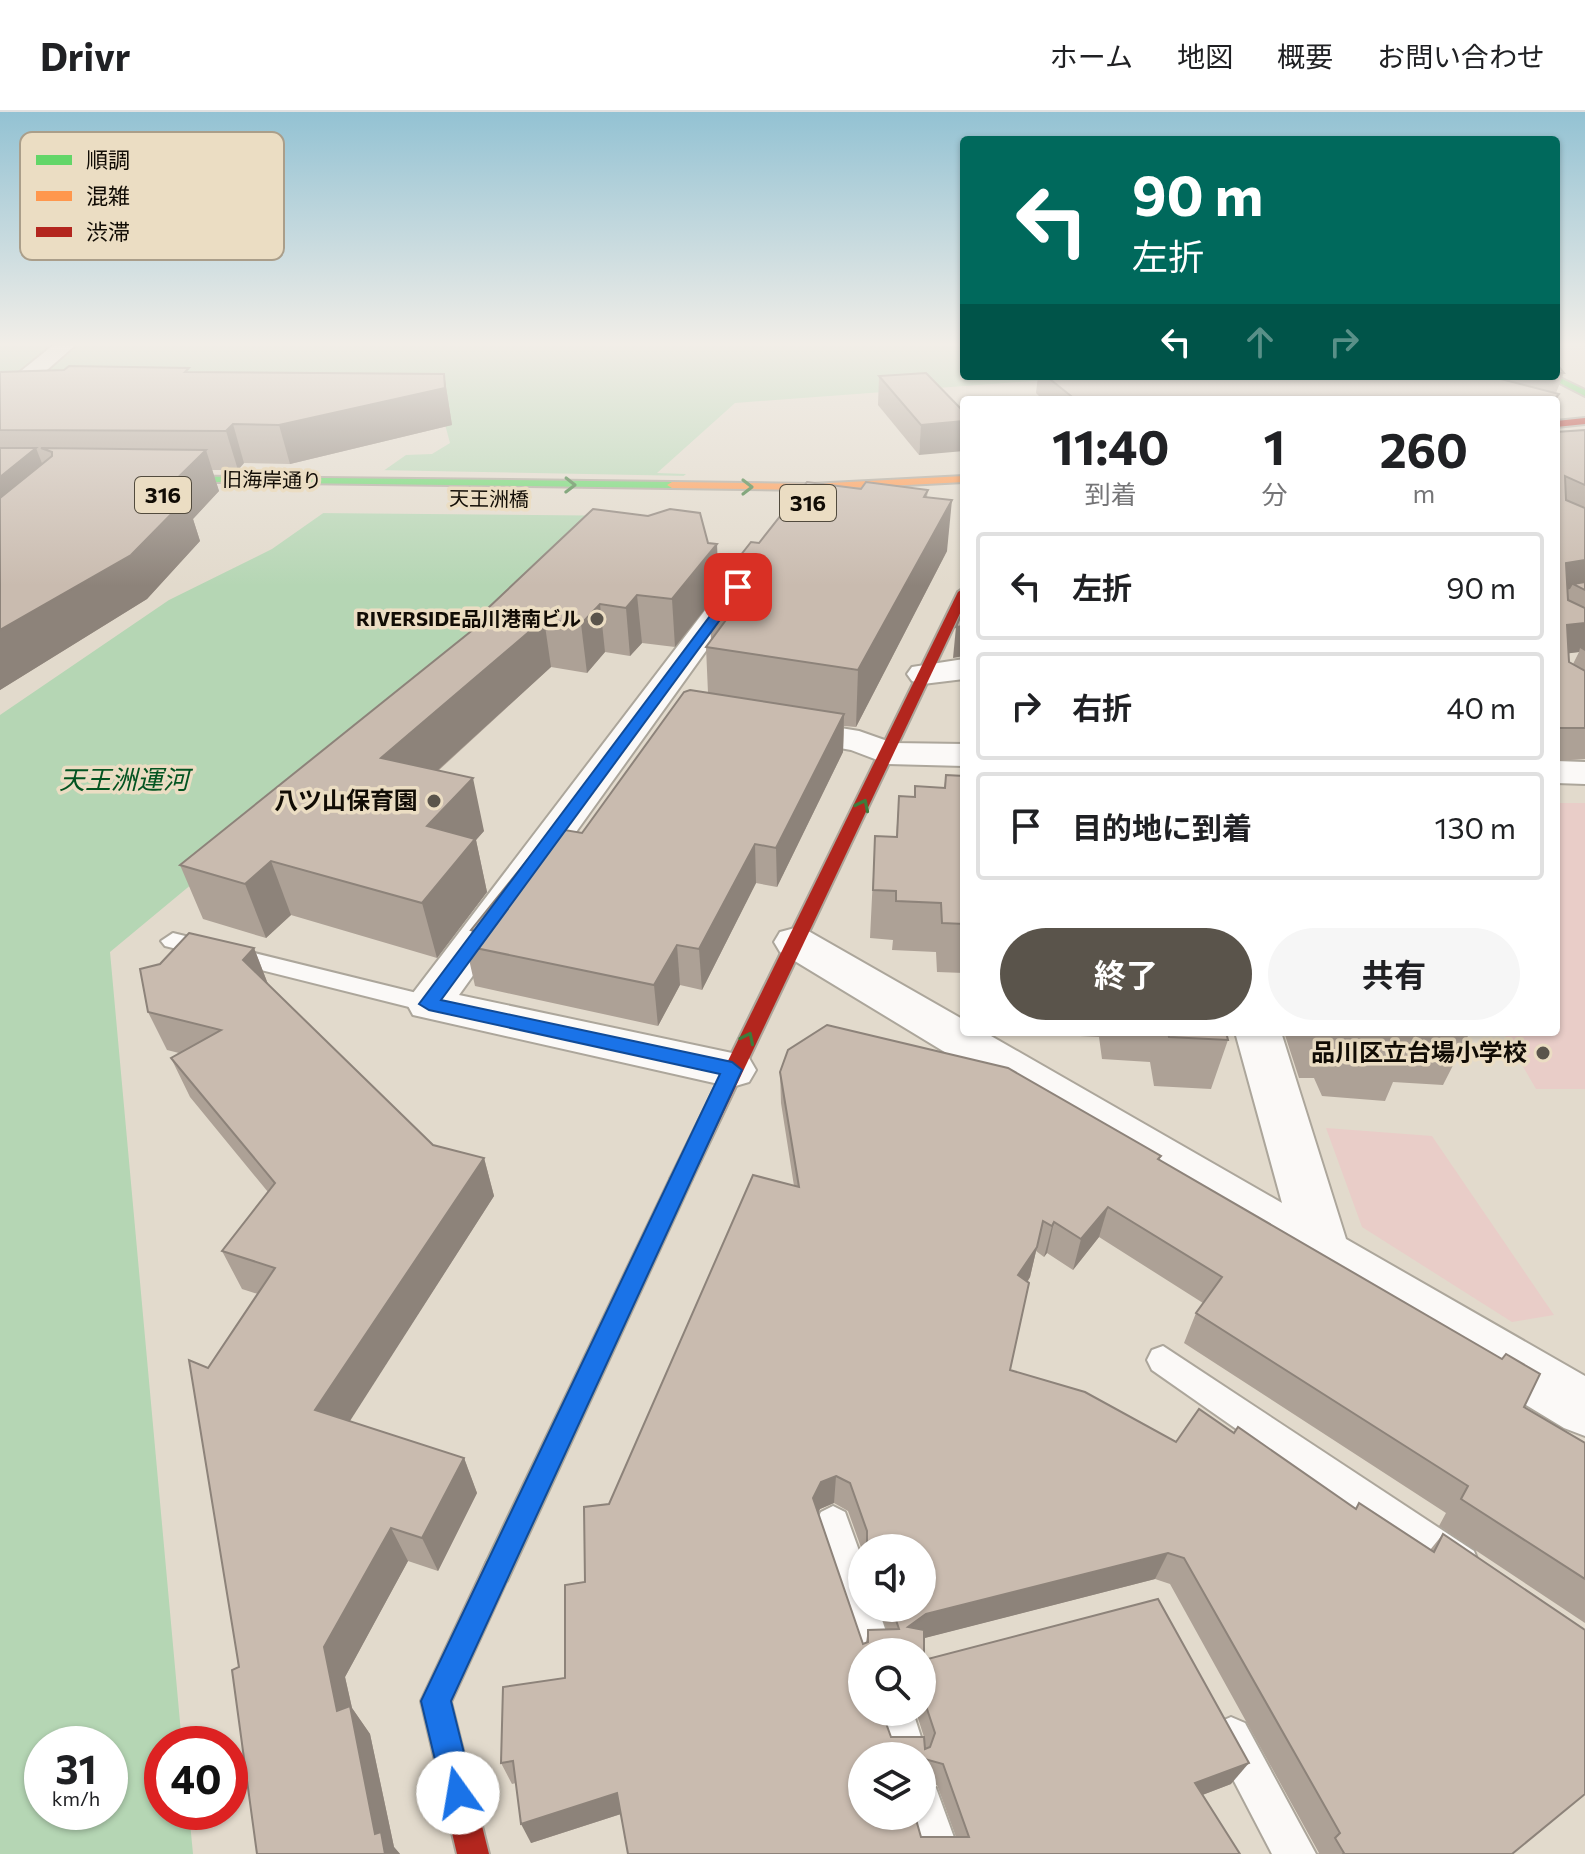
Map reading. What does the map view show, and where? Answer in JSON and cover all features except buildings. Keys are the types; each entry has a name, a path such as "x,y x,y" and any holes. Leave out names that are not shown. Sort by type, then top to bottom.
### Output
{"main road":[{"path":"1560,441 1585,438"},
{"name":"天王洲橋","path":"352,481 811,487 960,479"},
{"name":"旧海岸通り","path":"326,496 138,487 352,481"},
{"name":"天王洲橋","path":"326,496 651,501 783,528"},
{"name":"316","path":"783,528 960,496"},
{"path":"473,1854 436,1701 732,1070 888,753 923,674 960,605"}],"street":[{"path":"732,1070 429,1004 663,709 783,528"},
{"path":"923,674 960,669"},
{"path":"753,724 859,741 888,753 960,755"},
{"path":"795,942 1585,1408"},
{"path":"1259,1036 1324,1255"}],"lane":[{"path":"173,941 429,1004"},
{"path":"1163,1360 1493,1585"},
{"path":"833,1524 870,1638"},
{"path":"1215,1707 1295,1854"},
{"path":"931,1830 939,1854"}],"shaded area":[{"path":"1560,803 1585,803 1585,1089 1536,1089 1505,1036 1560,1036"},
{"path":"1326,1128 1432,1136 1554,1315 1512,1322 1362,1227"}],"water":[{"name":"天王洲運河","path":"445,423 712,423 657,473 686,474 110,952 180,1726 144,1726 144,1830 191,1830 193,1854 0,1854 0,715 169,600 272,549 406,455 432,454 450,443"}],"pier":[{"path":"376,470 690,476 642,516 314,513"}],"traffic: fast":[{"path":"155,479 672,485"},
{"path":"497,1571 681,1179"}],"traffic: slow":[{"path":"672,485 811,487 960,479"}],"traffic: jam":[{"path":"681,1179 960,600"},
{"path":"473,1854 436,1701 497,1571"}],"place":[{"name":"RIVERSIDE品川港南ビル","path":"597,619"},
{"name":"八ツ山保育園","path":"434,801"},
{"name":"品川区立台場小学校","path":"1543,1053"}],"route":[{"path":"458,1793 436,1701 732,1070 429,1004 738,587"}]}
